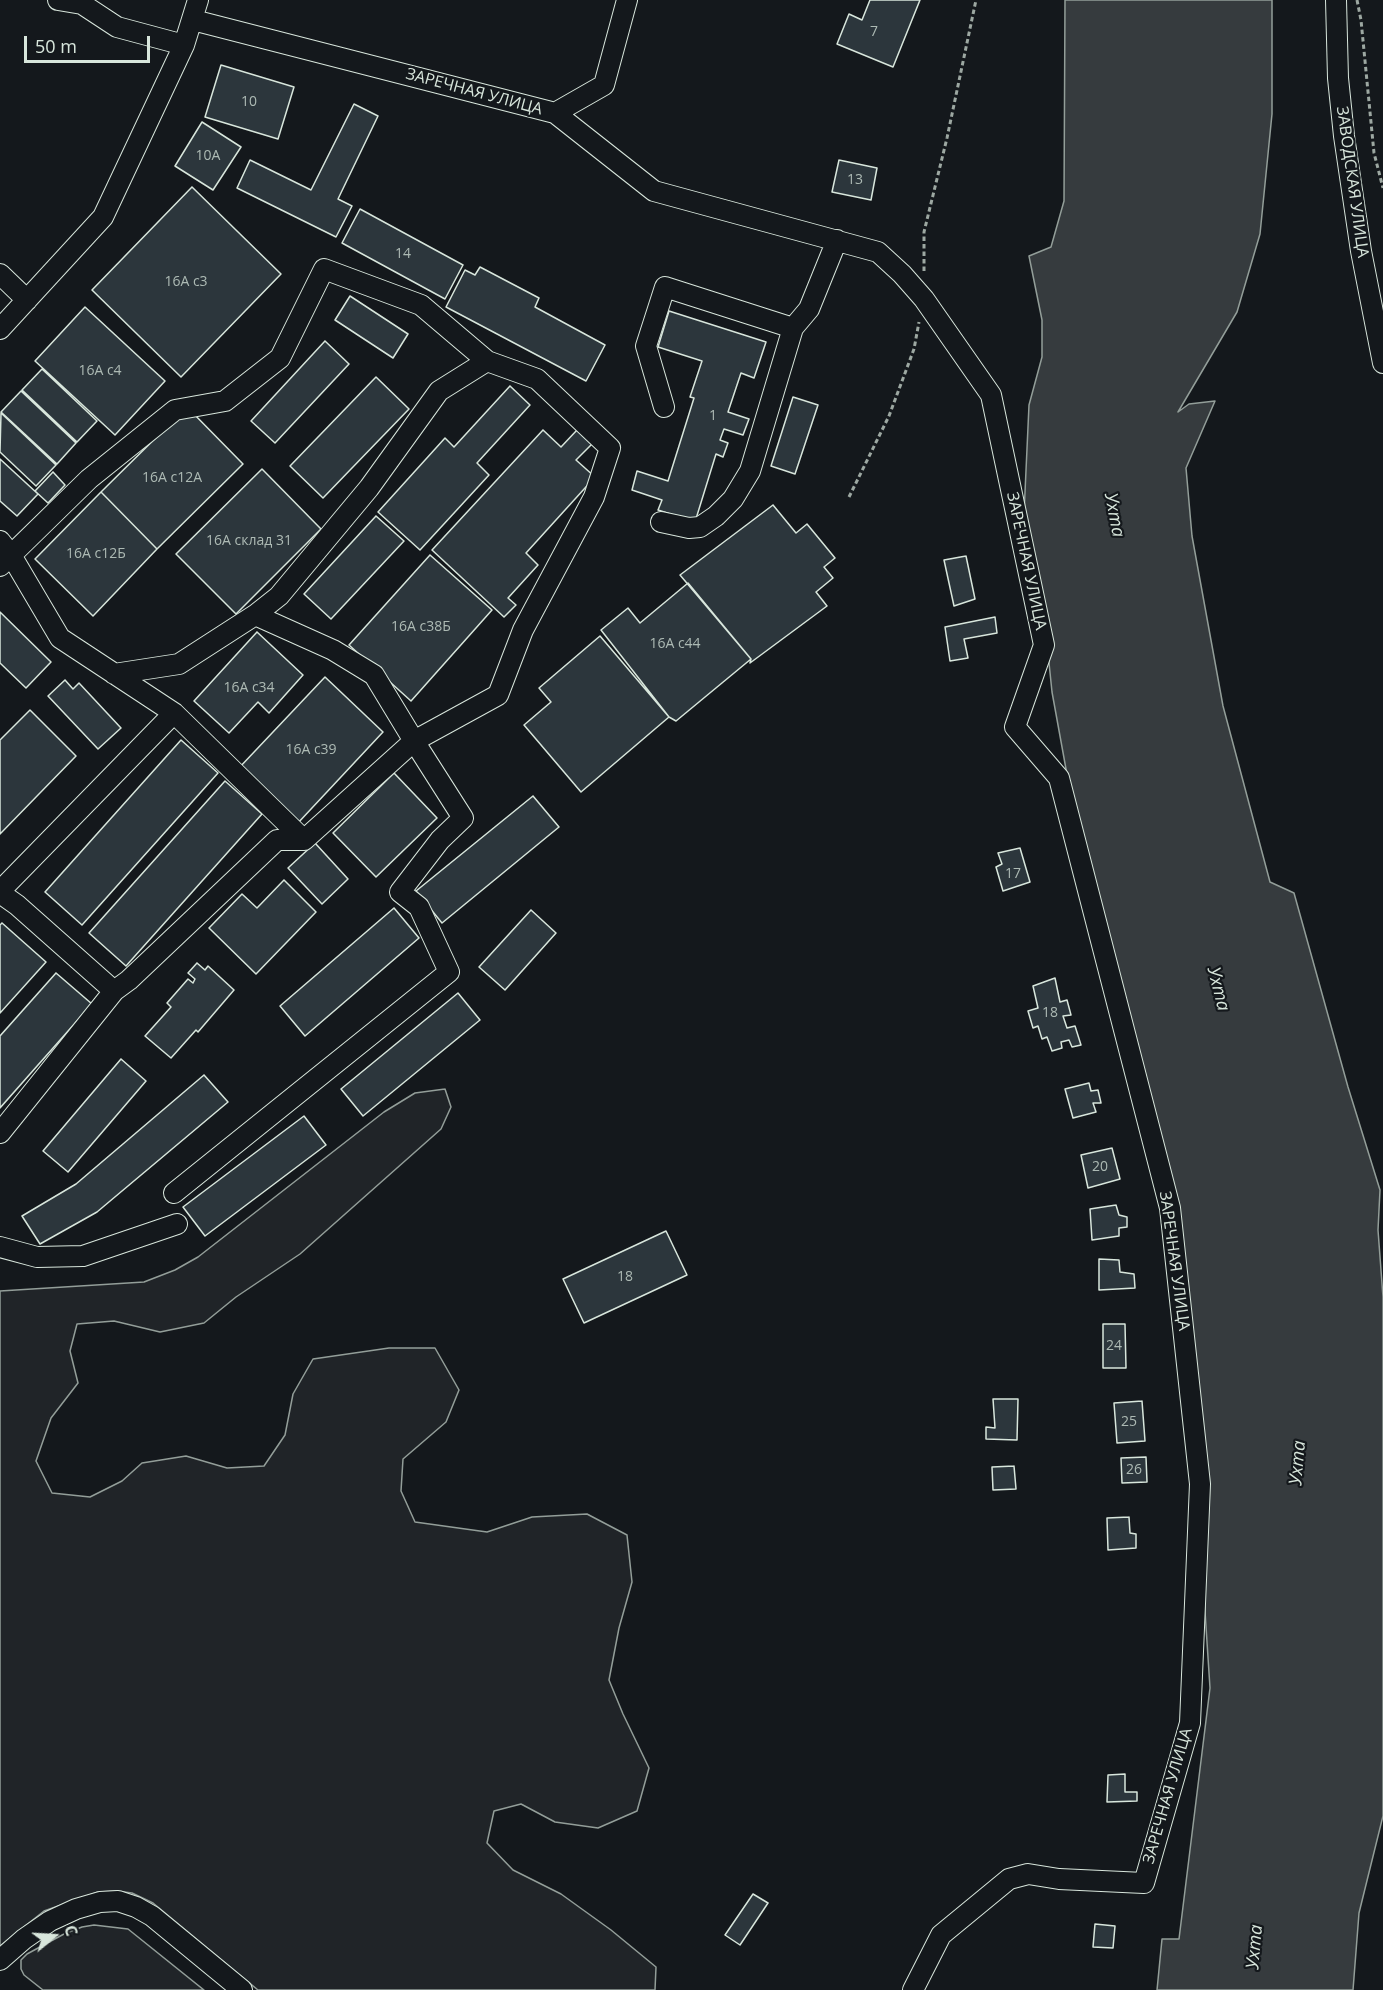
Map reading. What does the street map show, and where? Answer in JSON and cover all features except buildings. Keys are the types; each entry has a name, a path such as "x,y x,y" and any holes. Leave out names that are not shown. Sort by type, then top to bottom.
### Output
{"street":[{"path":"58,0 82,4 117,27 184,45"},
{"path":"0,329 103,218 184,45 198,0"},
{"path":"555,113 604,85 627,0"},
{"name":"ЗАВОДСКАЯ УЛИЦА","path":"1336,0 1338,78 1344,136 1361,251 1383,363"},
{"name":"ЗАРЕЧНАЯ УЛИЦА","path":"193,20 555,113 654,191 878,252 924,298 991,395 1044,645 1015,727 1059,778 1170,1208 1200,1484 1190,1723 1144,1883 1059,1879 1028,1874 1009,1879 940,1935 913,1990"},
{"path":"661,522 689,528 700,526 716,516 733,499 750,471 793,328 809,309 837,240"},
{"path":"0,1133 114,991 129,980 277,840 304,840 414,741 498,695 523,630 594,497 610,448 537,379 487,361 422,305 324,269 280,358 225,401 175,410 89,479 4,554 60,638 174,713 304,840"},
{"path":"0,274 27,300"},
{"path":"664,407 646,346 665,287 793,328"},
{"path":"114,674 179,664 255,615 279,596 369,488 439,391 487,361"},
{"path":"174,1193 449,972 418,908 399,892 440,840 463,818 374,675 333,650 255,615"},
{"path":"114,991 0,892 174,713"},
{"path":"0,1247 37,1257 83,1257 177,1224"},
{"path":"0,1960 24,1938 59,1917 100,1902 118,1901 152,1916 242,1990"}],"path":[{"path":"849,497 893,405 914,349 924,298 924,232 947,138 976,0"},
{"path":"1357,0 1374,153 1383,188"}],"shaded area":[{"path":"445,1089 451,1107 441,1129 300,1254 236,1297 204,1323 160,1332 114,1321 77,1324 70,1351 78,1383 51,1418 36,1461 52,1493 90,1497 122,1481 142,1463 186,1456 227,1468 264,1466 285,1435 293,1394 313,1359 389,1348 435,1348 459,1390 446,1422 403,1459 401,1491 415,1522 487,1532 532,1517 587,1514 627,1535 632,1582 619,1628 609,1680 649,1768 637,1811 598,1828 555,1822 521,1804 494,1811 487,1843 513,1870 561,1894 611,1930 656,1967 655,1990 258,1990 153,1903 132,1893 116,1891 98,1892 44,1911 0,1946 0,1291 144,1282 175,1270 198,1257 384,1112 415,1093"},
{"path":"94,1925 128,1929 204,1990 43,1990 24,1975 21,1960 27,1954 64,1934"}],"water":[{"name":"Ухта","path":"1065,0 1272,0 1272,114 1260,234 1237,312 1178,412 1189,404 1215,401 1186,468 1192,536 1223,706 1270,882 1294,893 1348,1087 1380,1190 1378,1230 1383,1297 1383,1816 1359,1913 1353,1990 1157,1990 1162,1939 1179,1939 1210,1688 1185,1304 1068,780 1052,692 1044,614 1024,514 1029,405 1042,357 1042,320 1029,256 1051,247 1064,201"}]}
